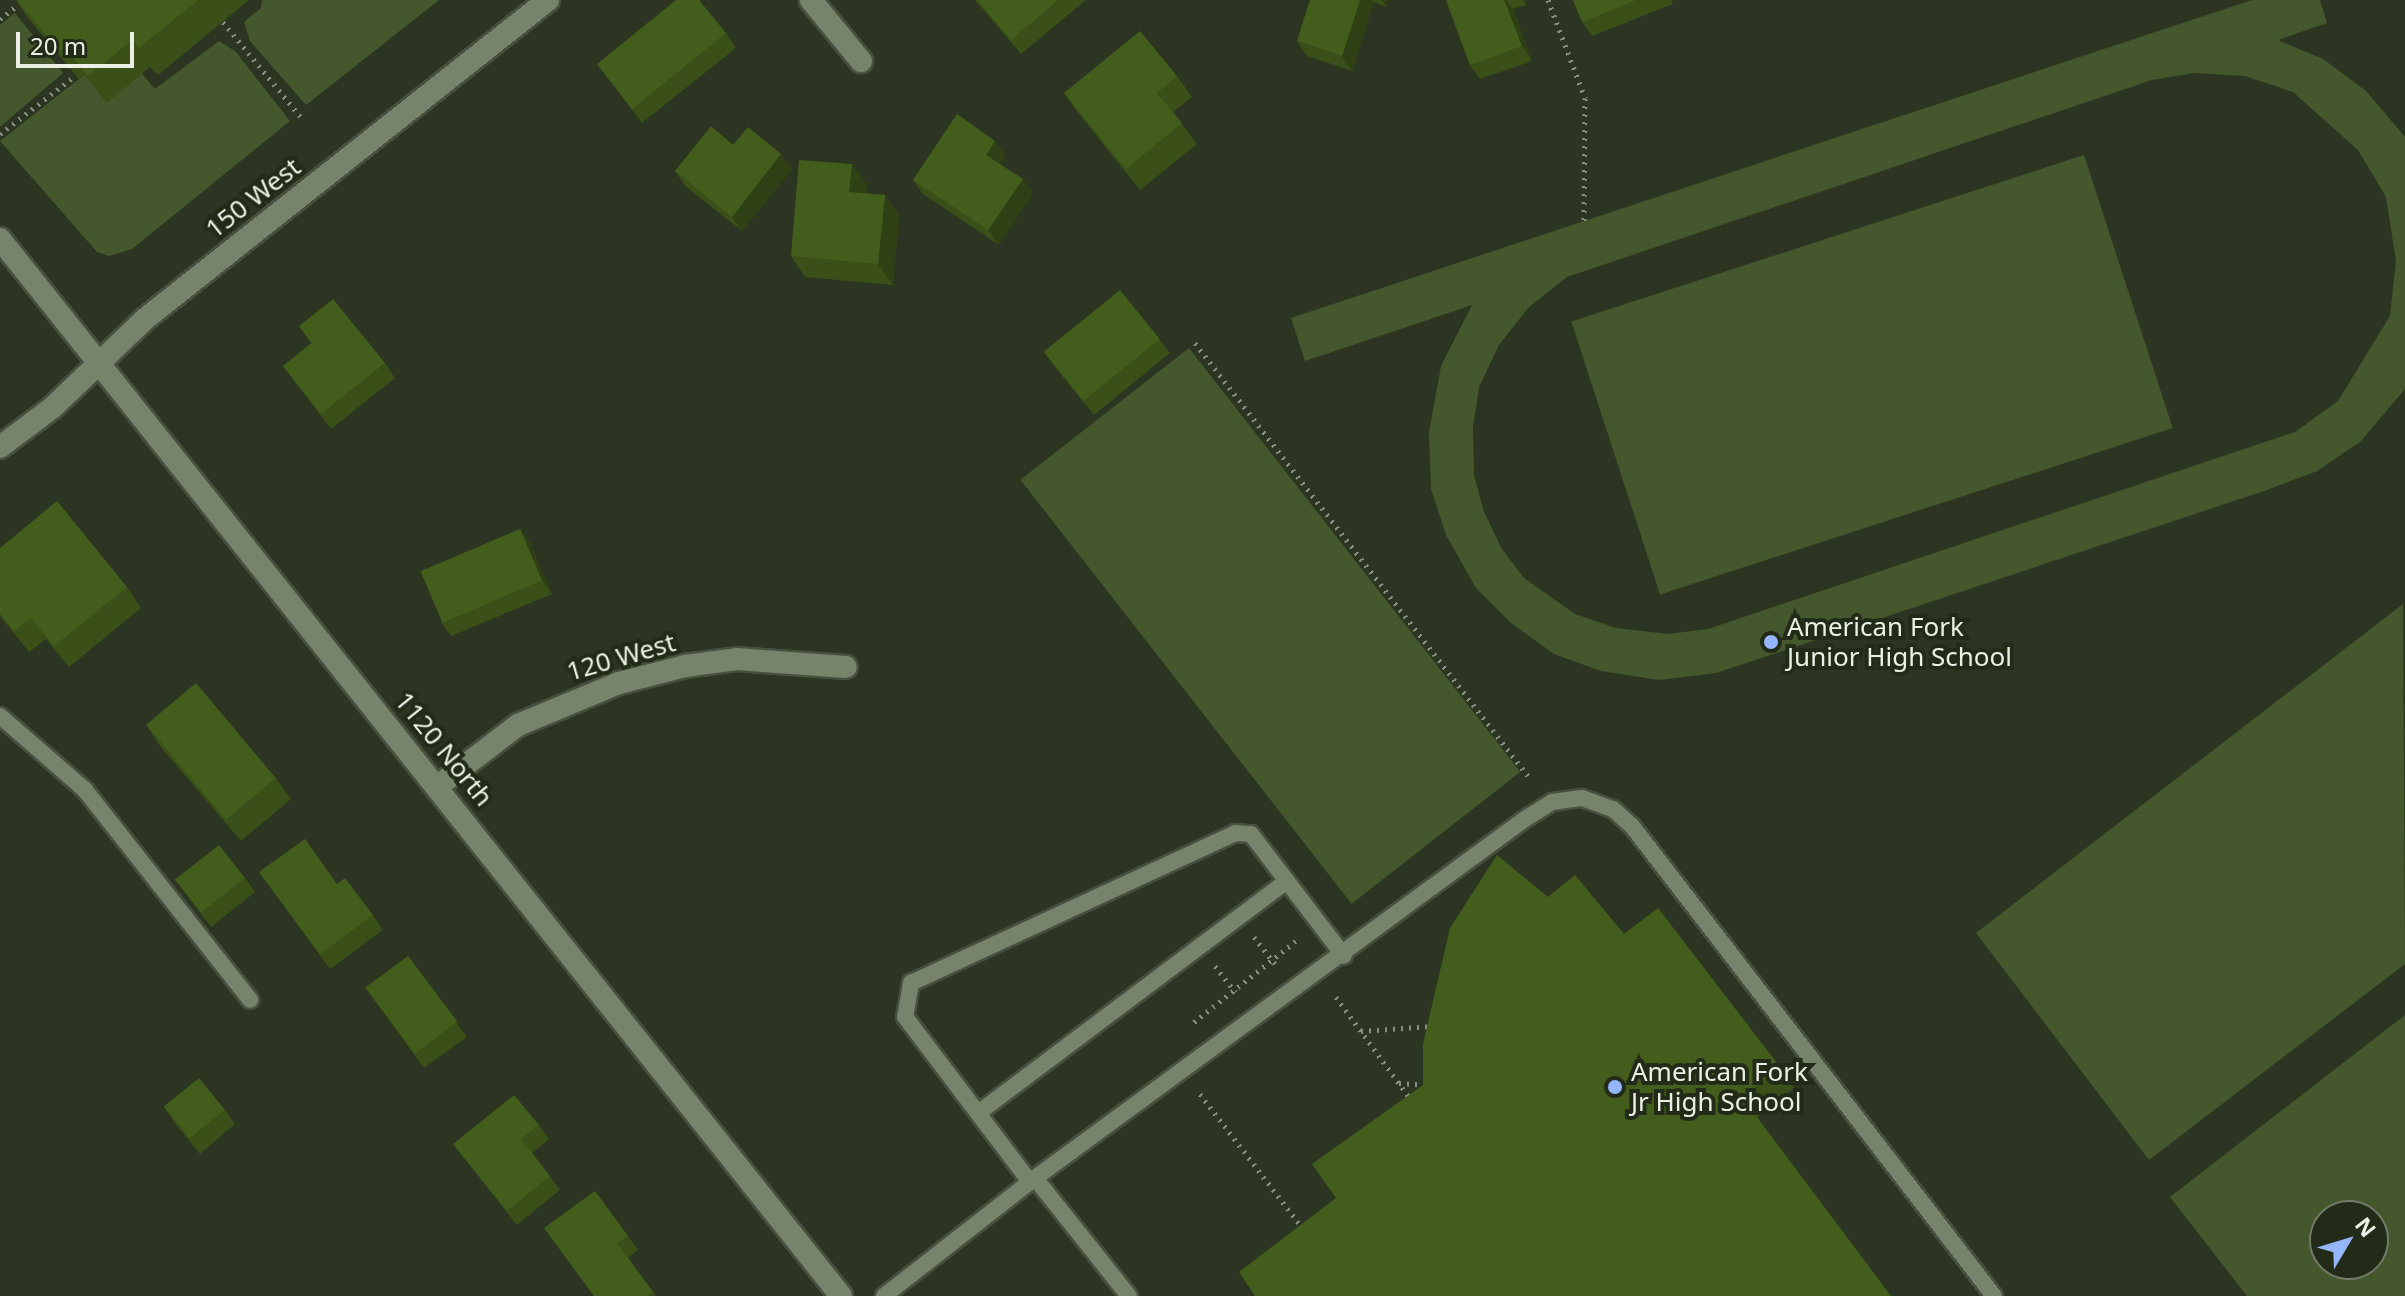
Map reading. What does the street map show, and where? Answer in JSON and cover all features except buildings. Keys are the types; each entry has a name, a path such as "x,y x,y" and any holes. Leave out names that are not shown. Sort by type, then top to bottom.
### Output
{"street":[{"name":"150 West","path":"0,447 52,408 145,319 548,0"},
{"path":"811,0 861,61"},
{"name":"1120 North","path":"0,239 841,1296"},
{"name":"120 West","path":"438,786 518,725 619,683 685,666 737,659 846,667"}],"lane":[{"path":"0,716 85,790 250,1000"},
{"path":"884,1296 1032,1180 1293,987 1344,956 1552,802 1582,798 1613,809 1632,826 1994,1296"},
{"path":"1129,1296 978,1113 905,1017 911,983 1235,833 1251,834 1344,956"},
{"path":"978,1113 1287,881"}],"path":[{"path":"0,19 24,0"},
{"path":"1548,0 1585,98 1584,222"},
{"path":"223,22 300,116"},
{"path":"0,134 76,75"},
{"path":"1195,343 1528,776"},
{"path":"1187,1028 1298,943 1264,898"},
{"path":"1336,997 1415,1105"},
{"path":"1361,1031 1446,1025"},
{"path":"1399,1083 1438,1085"},
{"path":"1200,1094 1307,1233"}],"green space":[{"path":"262,0 439,0 306,105 250,41 244,22 261,8"},
{"path":"2252,0 2320,0 2327,23 2278,40 2323,59 2366,91 2405,137 2405,389 2360,442 2317,471 2267,490 1716,673 1659,680 1601,671 1554,654 1511,623 1476,588 1446,535 1431,489 1429,432 1441,366 1472,305 1305,361 1291,318","holes":["2194,73 2245,76 2293,92 2358,150 2386,197 2396,261 2390,316 2338,401 2295,432 1708,629 1668,634 1616,628 1575,614 1524,578 1502,549 1484,512 1474,475 1473,427 1479,387 1499,345 1529,307 1567,277 2152,80"]},
{"path":"15,13 63,73 0,127 0,25"},
{"path":"219,41 235,51 290,121 132,249 109,256 97,252 0,141 84,75 142,74 155,89"},
{"path":"2084,155 2173,428 1660,595 1571,322"},
{"path":"1189,348 1520,772 1352,904 1020,480"},
{"path":"2403,604 2405,964 2149,1160 1976,933"},
{"path":"2405,1015 2405,1296 2247,1296 2170,1197"}],"place":[{"name":"American Fork Junior High School","path":"1771,642"},
{"name":"American Fork Jr High School","path":"1615,1087"}]}
